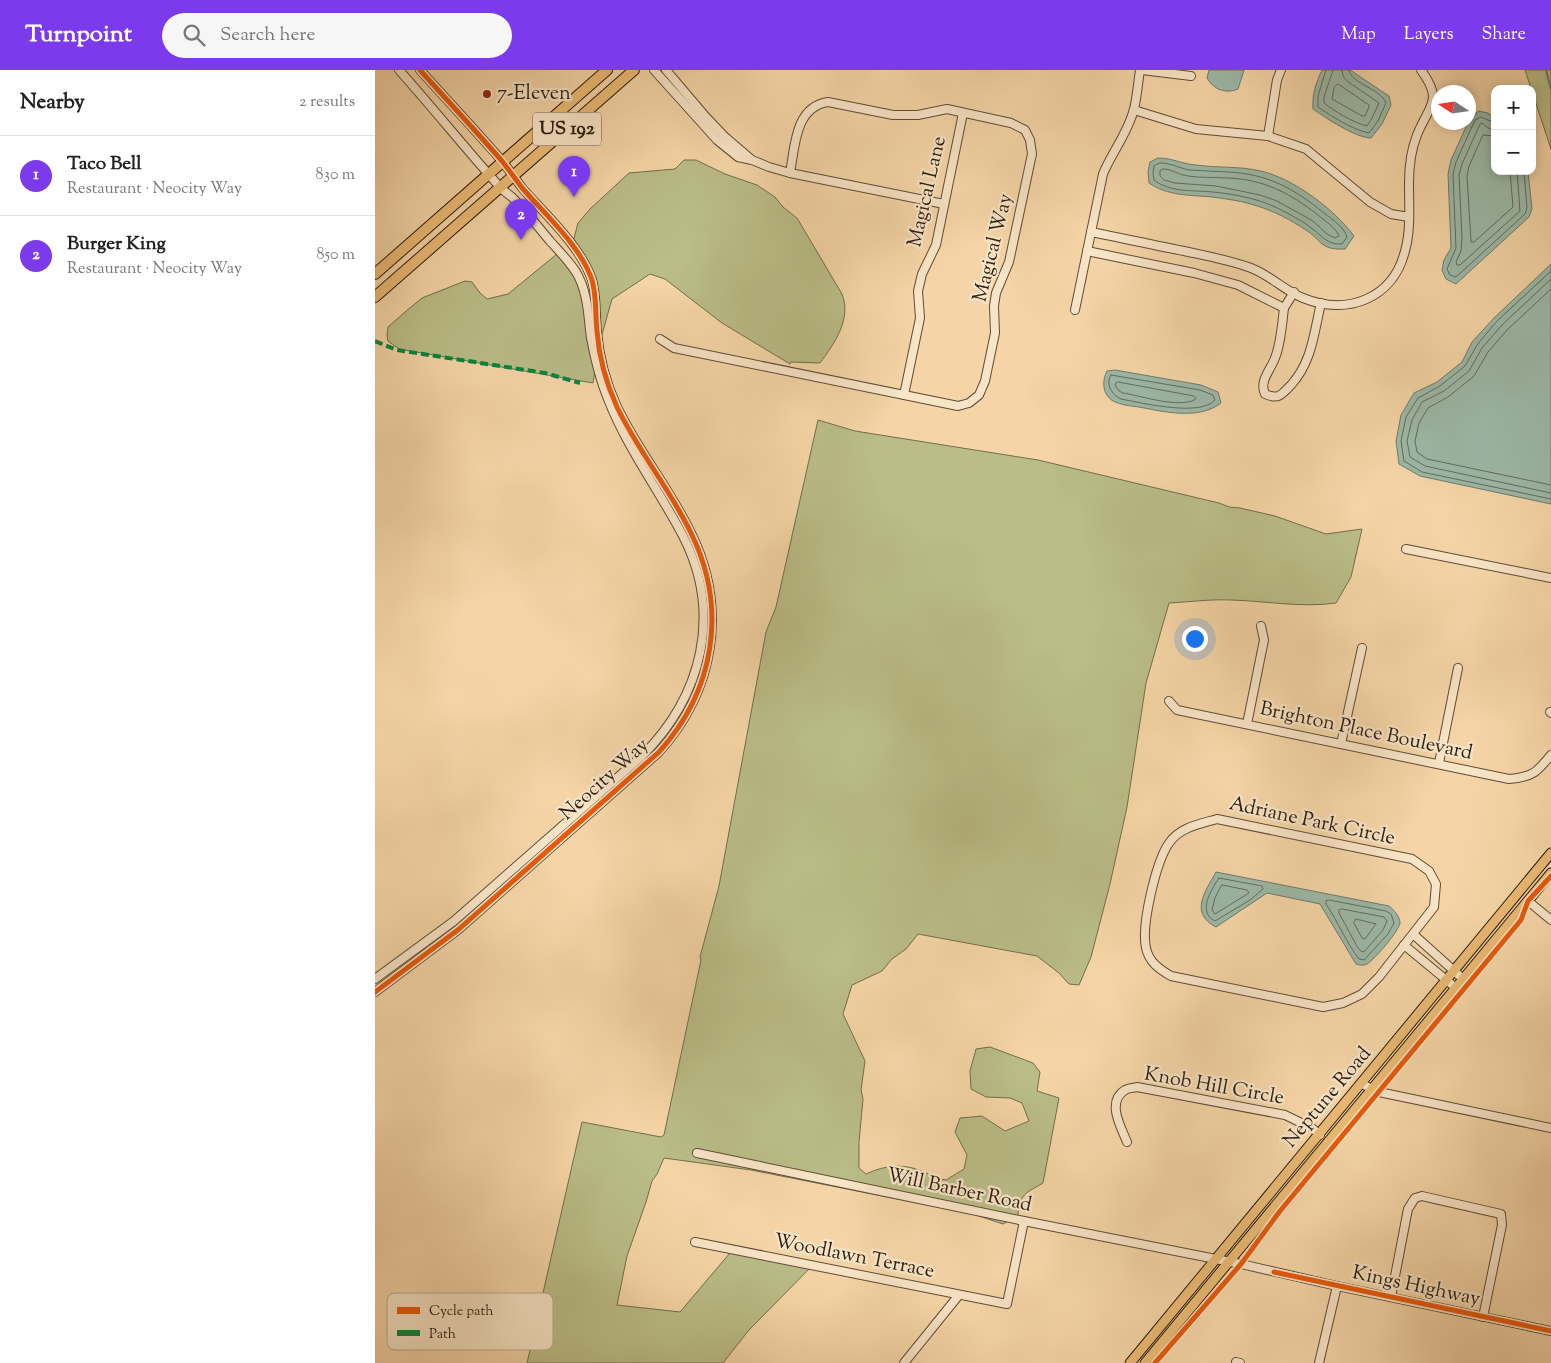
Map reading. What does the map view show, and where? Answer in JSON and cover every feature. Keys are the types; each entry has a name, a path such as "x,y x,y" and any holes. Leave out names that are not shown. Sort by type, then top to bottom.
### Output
{"highway":[{"name":"US 192","path":"375,274 607,70"},
{"name":"US 192","path":"375,298 634,70"}],"main road":[{"name":"Neptune Road","path":"1130,1363 1551,853"},
{"name":"Neptune Road","path":"1145,1363 1551,873"}],"street":[{"name":"Neocity Way","path":"375,979 454,921 659,739 675,717 690,689 701,651 703,614 700,584 693,558 684,538 623,432 612,409 594,351 583,286 575,270 521,206 501,188 399,70"},
{"name":"Neocity Way","path":"375,992 459,929 659,752 672,738 699,691 706,672 710,652 713,607 706,573 691,531 631,433 617,406 604,370 599,348 592,280 581,259 503,162 420,70"},
{"path":"654,70 717,140 738,156 790,173 944,204"},
{"path":"667,70 713,124 752,160"},
{"path":"1075,310 1103,174 1134,110 1141,70 1191,76"},
{"path":"1268,136 1277,80 1281,70"},
{"path":"1091,232 1220,259 1251,268 1275,280 1302,298 1321,303 1346,306 1366,300 1383,290 1397,273 1405,252 1409,217 1409,167 1417,136 1433,102 1431,84 1421,70"},
{"name":"Magical Way","path":"660,339 674,348 958,406 969,403 979,395 985,380 995,333 994,306 996,293 1009,262 1032,154 1030,140 1025,130 1011,122 947,109 918,115 893,115 828,102 817,103 800,122 790,173"},
{"path":"1134,110 1196,129 1268,136 1306,149 1370,202 1391,214 1409,217"},
{"name":"Magical Lane","path":"904,395 921,318 918,291 921,274 936,245 963,113"},
{"path":"1087,251 1194,273 1239,285 1284,308"},
{"path":"1294,292 1284,308 1275,358 1262,388 1265,394 1273,398 1281,396 1303,369 1309,356 1321,303"},
{"path":"1406,549 1551,578"},
{"path":"1247,724 1264,640 1261,626"},
{"path":"1341,744 1361,648"},
{"path":"1439,763 1458,668"},
{"name":"Brighton Place Boulevard","path":"1169,701 1177,710 1509,779 1526,778 1539,770 1551,755"},
{"path":"675,717 682,723"},
{"path":"576,813 583,820"},
{"name":"Adriane Park Circle","path":"1217,819 1412,859 1429,871 1436,884 1434,907 1413,934 1379,977 1362,994 1343,1003 1323,1007 1171,976 1155,966 1146,949 1145,927 1156,873 1170,842 1191,826 1217,819"},
{"path":"1529,901 1551,920"},
{"path":"1413,934 1463,979"},
{"path":"1404,945 1456,988"},
{"path":"1362,1084 1379,1092 1551,1128"},
{"name":"Knob Hill Circle","path":"1127,1142 1116,1114 1115,1103 1125,1090 1137,1087 1285,1115 1312,1128 1320,1135"},
{"name":"Will Barber Road","path":"697,1153 1216,1260"},
{"path":"1391,1297 1409,1209 1415,1198 1422,1196 1501,1214 1502,1225 1483,1316"},
{"name":"Woodlawn Terrace","path":"695,1242 1007,1304 1024,1221"},
{"name":"Kings Highway","path":"1216,1260 1551,1331"},
{"path":"1319,1363 1337,1286"},
{"path":"904,1363 959,1295"}],"green space":[{"path":"1525,70 1551,70 1551,149 1536,103 1536,85 1530,85"},
{"path":"684,160 696,160 725,174 757,185 775,197 783,207 797,218 842,294 845,303 845,313 840,331 820,363 791,362 790,364 722,323 665,279 650,274 612,299 601,338 597,290 573,242 578,223 590,209 629,173 675,169"},
{"path":"557,254 580,287 595,371 593,383 399,349 388,341 388,327 422,298 465,281 472,282 487,299 508,294"},
{"path":"818,420 855,431 1038,460 1229,507 1275,516 1326,534 1362,529 1351,577 1336,603 1297,605 1208,600 1169,603 1146,683 1127,807 1110,884 1091,957 1079,985 1069,984 1059,973 1037,956 918,934 906,949 892,959 882,971 852,985 843,1014 865,1061 861,1090 863,1099 859,1142 859,1168 866,1174 888,1167 902,1166 946,1180 964,1169 967,1155 955,1132 960,1118 982,1116 1005,1131 1029,1121 1022,1103 1010,1098 986,1097 971,1089 970,1071 976,1049 990,1047 1033,1063 1040,1072 1037,1091 1059,1098 1043,1183 1024,1195 1020,1203 1018,1216 1003,1224 973,1214 751,1170 664,1158 652,1181 627,1256 617,1305 680,1312 735,1247 814,1264 749,1330 723,1363 527,1363 530,1350 553,1350 553,1293 543,1293 582,1122 661,1137 664,1135 701,960 700,957 719,886 766,632 776,607"}],"water":[{"path":"1209,70 1244,70 1238,89 1225,91 1217,88 1210,82 1207,78"},
{"path":"1322,70 1350,70 1389,96 1391,105 1382,124 1371,138 1349,131 1313,109 1315,89"},
{"path":"1479,111 1491,116 1491,175 1528,175 1532,209 1529,217 1456,284 1446,279 1442,270 1444,260 1451,248 1448,174 1451,160 1465,130 1476,130 1476,113"},
{"path":"1158,158 1204,166 1253,169 1274,175 1312,196 1336,216 1354,236 1345,249 1330,248 1294,223 1263,208 1235,200 1179,194 1156,187 1149,183 1148,172 1150,162"},
{"path":"1551,264 1551,504 1420,476 1399,464 1396,441 1401,415 1414,393 1437,382 1462,362 1472,342 1494,318"},
{"path":"1115,370 1201,385 1218,392 1221,403 1203,412 1181,413 1119,403 1109,398 1104,387 1107,371"},
{"path":"1216,872 1389,906 1399,918 1399,927 1381,951 1371,961 1363,965 1356,964 1320,904 1267,893 1216,927 1203,915 1201,909 1204,894"}],"waterway":[{"path":"1546,70 1551,89"}],"marked path":[{"path":"375,341 397,350 545,373 580,383"}],"cycle path":[{"path":"375,992 459,929 659,752 678,728 693,702 703,675 710,647 712,619 703,561 691,533 674,501 634,439 610,389 599,350 594,286 587,268 562,232 523,189 502,161 420,70"},
{"path":"1155,1363 1241,1264 1280,1211 1521,920 1528,901 1551,876"},
{"path":"1274,1272 1551,1331"}],"place":[{"name":"7-Eleven","path":"487,94"},
{"name":"Taco Bell","path":"574,197"},
{"name":"Burger King","path":"521,240"}]}
